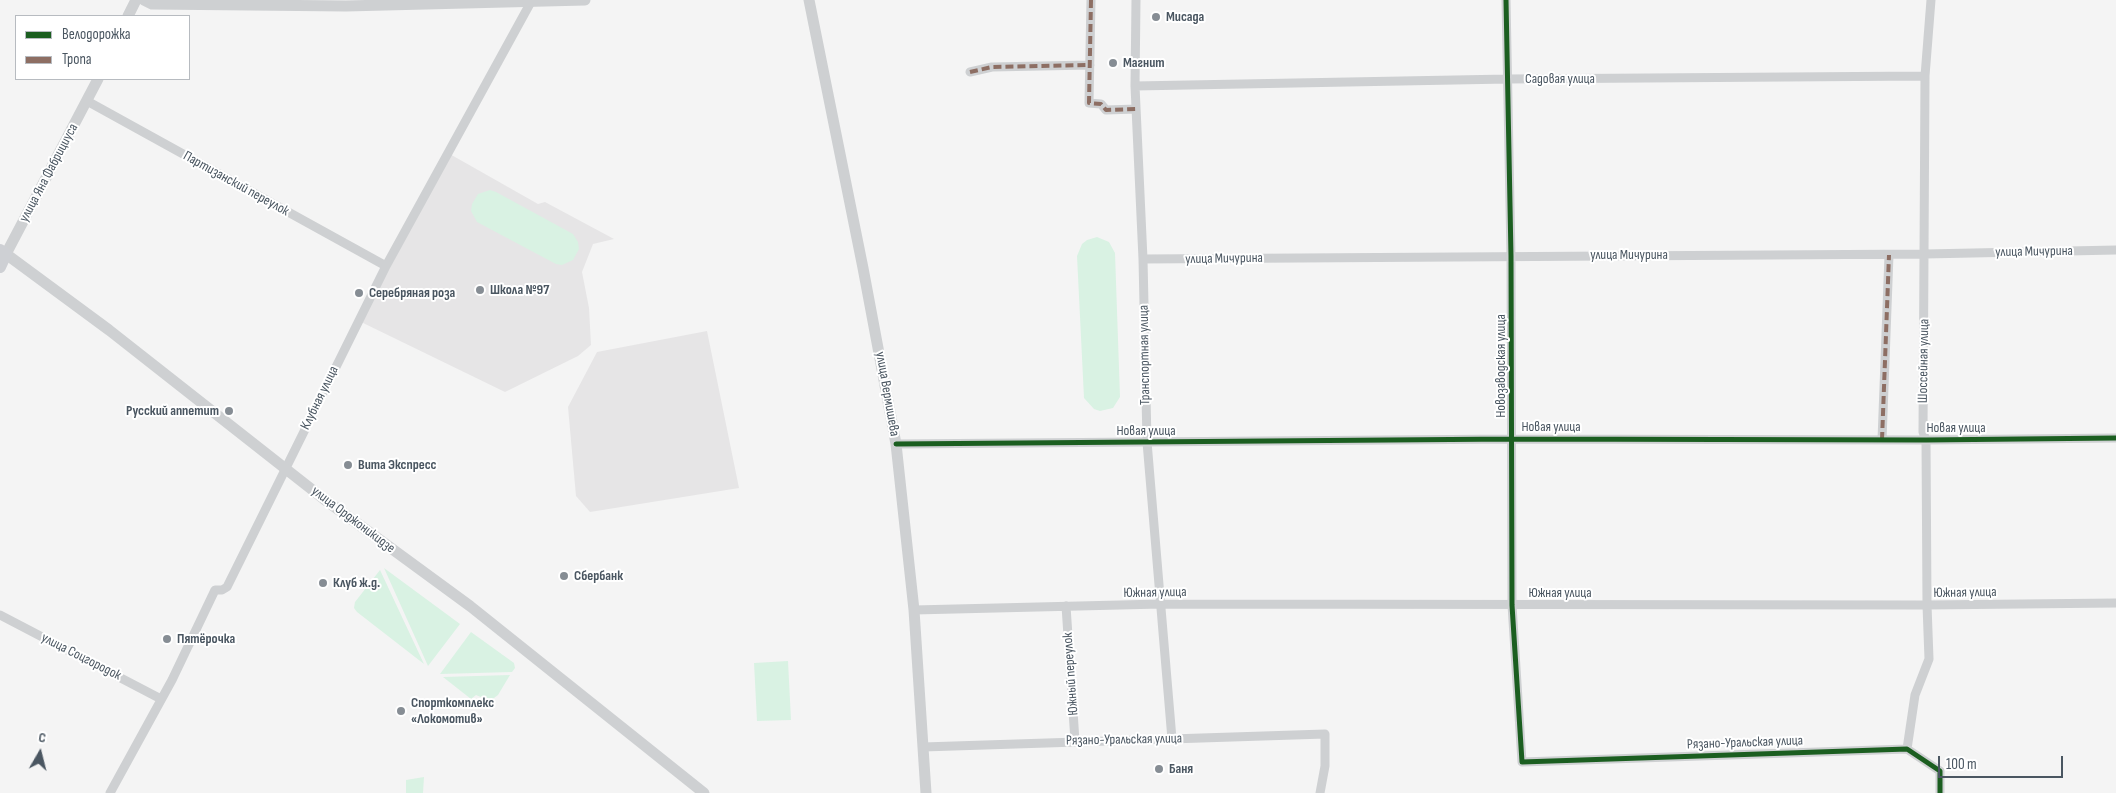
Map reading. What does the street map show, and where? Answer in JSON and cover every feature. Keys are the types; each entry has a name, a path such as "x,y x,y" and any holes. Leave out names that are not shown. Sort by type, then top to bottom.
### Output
{"main road":[{"name":"улица Яна Фабрициуса","path":"0,267 3,252"}],"street":[{"path":"128,15 136,0"},
{"path":"144,0 152,4 346,6 585,0"},
{"name":"улица Вермишева","path":"809,0 896,444 914,610 926,793"},
{"path":"1091,0 1089,103 1101,104 1106,110 1136,109"},
{"name":"Транспортная улица","path":"1136,0 1135,86 1143,260 1147,442 1172,739"},
{"name":"Новозаводская улица","path":"1506,0 1511,256 1512,605 1522,762"},
{"name":"Шоссейная улица","path":"1907,749 1915,695 1929,659 1926,440 1923,432 1925,76 1930,0"},
{"name":"Клубная улица","path":"110,793 161,699 215,590 227,587 386,266 532,1"},
{"path":"970,72 992,67 1090,65"},
{"name":"Садовая улица","path":"1135,86 1508,79 1925,76"},
{"name":"улица Яна Фабрициуса","path":"3,252 98,80"},
{"name":"Партизанский переулок","path":"87,101 386,266"},
{"name":"улица Мичурина","path":"1143,260 1925,254 2116,250"},
{"name":"улица Орджоникидзе","path":"3,252 109,330 324,500 470,606 704,793"},
{"path":"1882,440 1888,254"},
{"name":"Новая улица","path":"896,444 1512,439 1926,440 2116,438"},
{"name":"Южная улица","path":"914,610 1161,604 1927,605 2116,603"},
{"name":"Южный переулок","path":"1066,606 1075,741"},
{"name":"улица Соцгородок","path":"0,615 161,699"},
{"name":"Рязано-Уральская улица","path":"923,747 1325,734 1325,766 1320,793"},
{"path":"1907,749 1940,771 1940,793"},
{"name":"Рязано-Уральская улица","path":"1522,762 1907,749"}],"shaded area":[{"name":"Школа №97","path":"448,153 538,204 545,202 614,239 593,244 582,272 589,308 591,345 578,356 505,392 359,321"},
{"path":"707,331 739,488 590,512 576,496 568,407 597,352"}],"green space":[{"path":"490,190 573,234 578,242 579,249 573,260 562,265 556,264 477,222 471,211 472,204 478,194"},
{"path":"1097,237 1109,242 1115,253 1120,397 1113,408 1100,411 1094,409 1084,398 1077,256 1082,244 1087,240"},
{"path":"384,568 460,624 428,666"},
{"path":"380,570 424,664 354,608 355,602"},
{"path":"471,632 514,663 515,668 512,672 440,674"},
{"path":"788,661 791,720 757,721 754,663"},
{"path":"510,675 498,695 490,701 476,695 471,699 443,677"},
{"path":"424,777 423,793 406,793 406,780"}],"marked path":[{"path":"1091,0 1089,103 1101,104 1106,110 1136,109"},
{"path":"970,72 992,67 1090,65"},
{"path":"1882,440 1889,255"}],"cycle path":[{"path":"1506,0 1511,256 1512,605 1522,762 1907,749 1940,771 1940,793"},
{"path":"896,444 1512,439 1926,440 2116,438"}],"place":[{"name":"Мисада","path":"1156,17"},
{"name":"Магнит","path":"1113,63"},
{"name":"Школа №97","path":"480,290"},
{"name":"Серебряная роза","path":"359,293"},
{"name":"Русский аппетит","path":"229,411"},
{"name":"Вита Экспресс","path":"348,465"},
{"name":"Сбербанк","path":"564,576"},
{"name":"Клуб ж.д.","path":"323,583"},
{"name":"Пятёрочка","path":"167,639"},
{"name":"Спорткомплекс «Локомотив»","path":"401,711"},
{"name":"Баня","path":"1159,769"}]}
